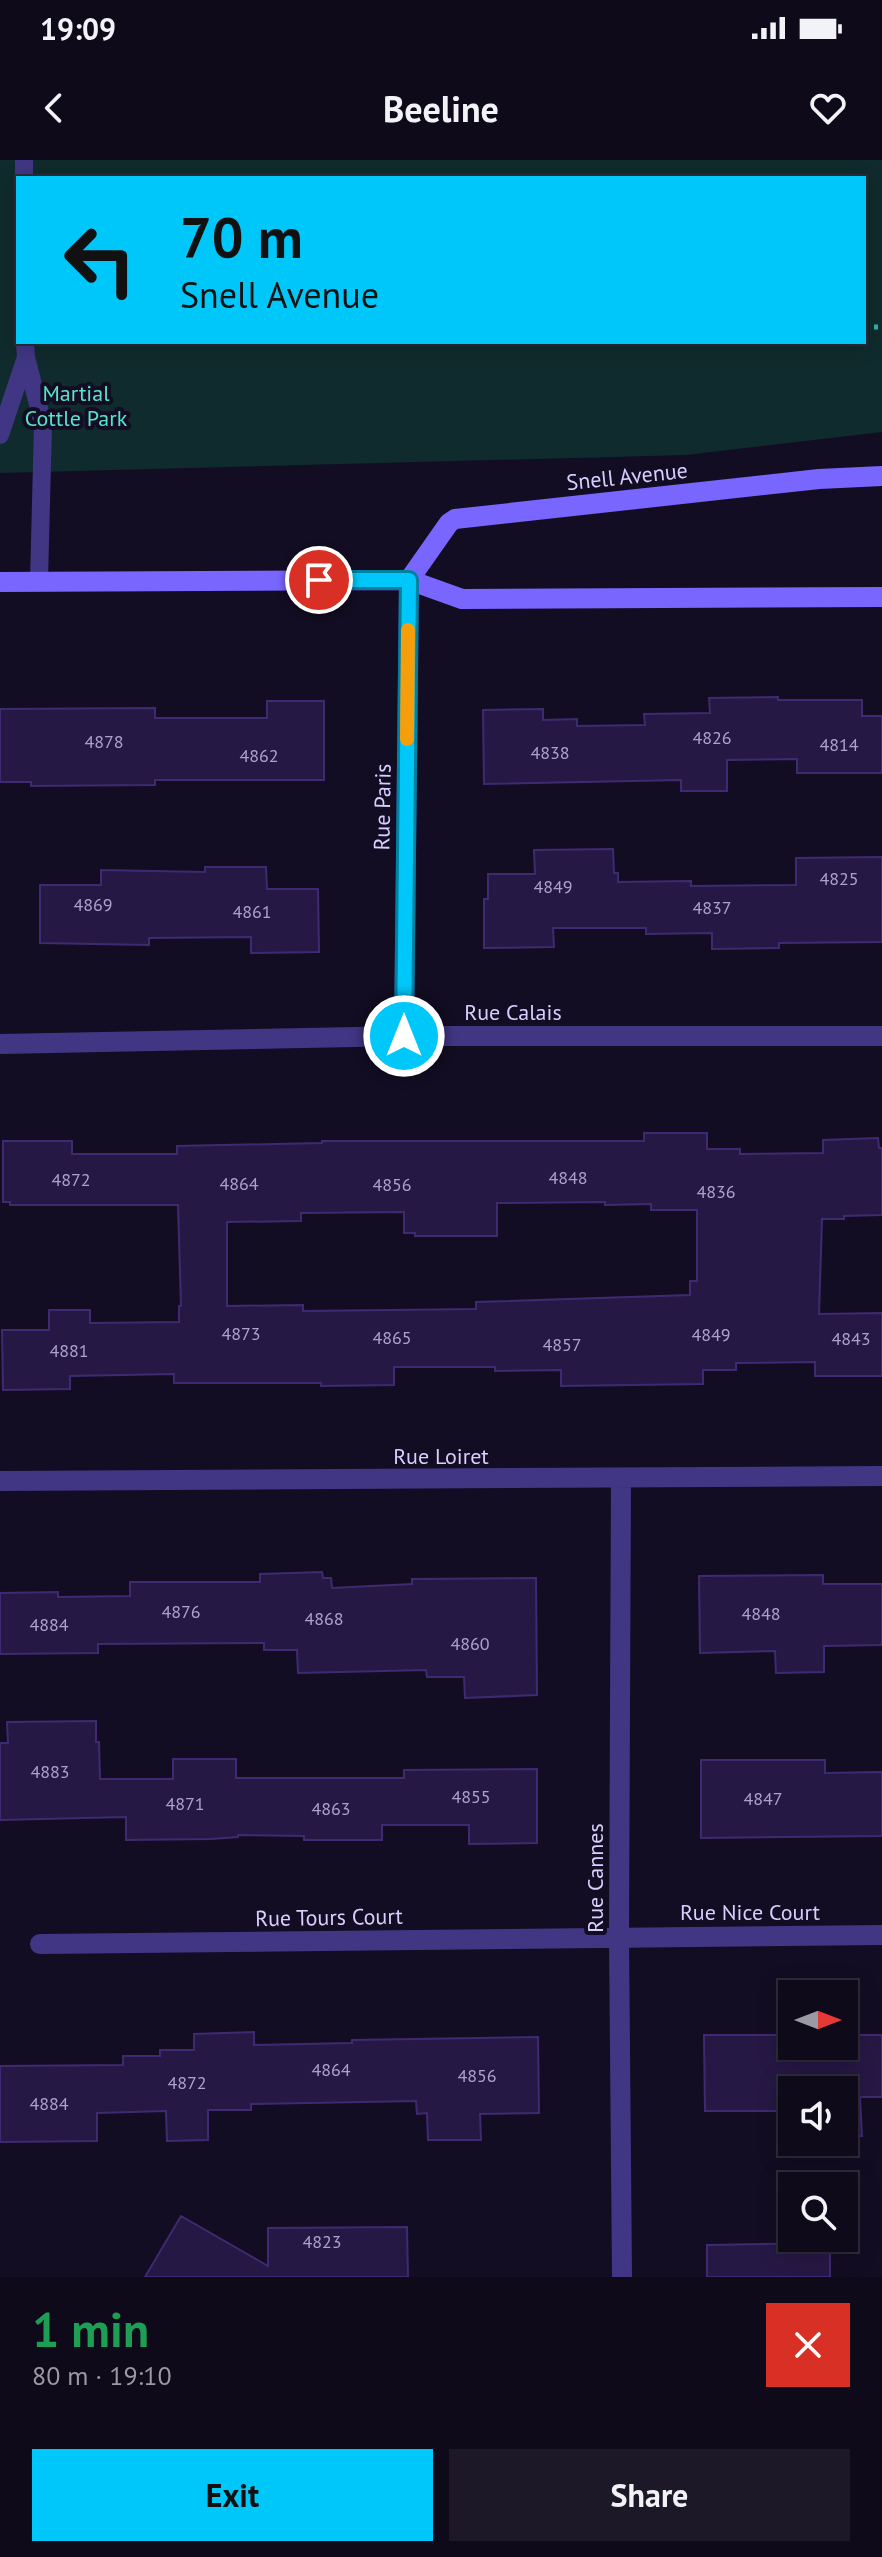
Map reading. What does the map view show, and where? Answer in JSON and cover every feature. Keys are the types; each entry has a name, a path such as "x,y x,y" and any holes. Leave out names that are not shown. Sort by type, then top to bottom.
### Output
{"main road":[{"name":"Snell Avenue","path":"409,580 455,519 819,479 882,476"},
{"path":"0,582 409,580 462,599 882,597"}],"street":[{"name":"Rue Paris","path":"404,1036 409,580"},
{"name":"Rue Calais","path":"0,1044 404,1036 882,1036"},
{"name":"Rue Loiret","path":"0,1481 882,1476"},
{"name":"Rue Cannes","path":"621,1479 619,1937 622,2277"},
{"name":"Rue Nice Court","path":"619,1937 882,1935"},
{"name":"Rue Tours Court","path":"40,1944 619,1937"}],"lane":[{"path":"0,435 25,350"},
{"path":"25,350 43,424 39,581"}],"green space":[{"name":"Martial Cottle Park","path":"0,160 882,160 882,432 686,455 0,473"}],"building":[{"path":"778,697 778,700 862,700 862,716 882,716 882,773 797,773 797,759 727,760 727,791 681,791 681,780 484,784 483,710 543,709 543,720 577,719 577,726 645,725 644,714 710,713 709,698"},
{"path":"267,701 324,701 324,780 155,780 155,785 31,786 31,782 0,782 0,709 155,708 155,718 267,718"},
{"path":"613,849 614,873 618,873 618,882 691,881 691,886 796,885 796,858 882,857 882,942 779,943 779,948 712,949 712,933 646,934 646,928 553,928 554,947 484,948 484,899 488,899 488,874 535,874 534,850"},
{"path":"205,867 266,867 267,889 318,889 319,952 251,953 251,937 149,938 149,945 40,943 40,885 101,885 101,870 205,872"},
{"path":"644,1133 707,1133 707,1149 740,1149 740,1154 823,1153 823,1140 878,1138 879,1148 882,1148 882,1215 822,1219 819,1314 882,1313 882,1376 815,1376 815,1362 736,1363 736,1370 703,1370 703,1384 561,1386 561,1370 394,1367 394,1385 174,1383 174,1374 70,1376 70,1389 3,1390 2,1330 49,1330 49,1310 90,1310 90,1323 179,1322 181,1306 178,1205 10,1205 10,1202 3,1202 3,1141 72,1141 72,1154 177,1154 177,1146 322,1141 644,1141","holes":["605,1202 605,1205 651,1204 651,1210 697,1210 697,1281 690,1281 690,1295 476,1302 476,1309 303,1311 303,1305 227,1306 227,1222 301,1221 301,1213 404,1212 404,1233 415,1233 415,1236 497,1236 497,1203"]},
{"path":"322,1572 323,1578 331,1578 332,1588 412,1584 412,1579 536,1578 537,1695 465,1698 464,1677 427,1677 426,1670 298,1673 297,1650 264,1650 264,1643 98,1644 98,1653 0,1654 0,1593 58,1592 58,1597 130,1596 130,1582 260,1582 260,1574"},
{"path":"823,1575 823,1584 882,1584 882,1645 824,1646 824,1672 776,1673 775,1651 700,1653 699,1576"},
{"path":"96,1721 100,1779 173,1779 173,1759 236,1759 236,1778 404,1778 404,1770 537,1769 537,1843 469,1844 469,1825 382,1825 382,1840 304,1840 304,1836 238,1835 211,1839 126,1840 126,1817 0,1820 0,1743 8,1743 7,1722"},
{"path":"701,1760 825,1760 825,1773 882,1772 882,1836 701,1838"},
{"path":"254,2032 254,2045 538,2037 539,2113 480,2114 481,2140 428,2140 427,2113 417,2114 416,2101 251,2104 251,2110 208,2110 208,2140 167,2141 166,2111 97,2113 97,2141 0,2142 0,2066 123,2065 123,2056 160,2056 160,2050 194,2050 194,2034"},
{"path":"704,2035 778,2035 778,2060 858,2060 858,2035 882,2035 882,2097 860,2097 862,2136 858,2136 858,2076 778,2076 778,2111 705,2111"},
{"path":"181,2216 268,2266 268,2228 407,2227 408,2277 145,2277"},
{"path":"778,2244 778,2252 830,2252 830,2277 707,2277 707,2245"}],"slow traffic":[{"path":"407,739 408,630"}],"route":[{"path":"319,580 409,580 404,1036"}]}
